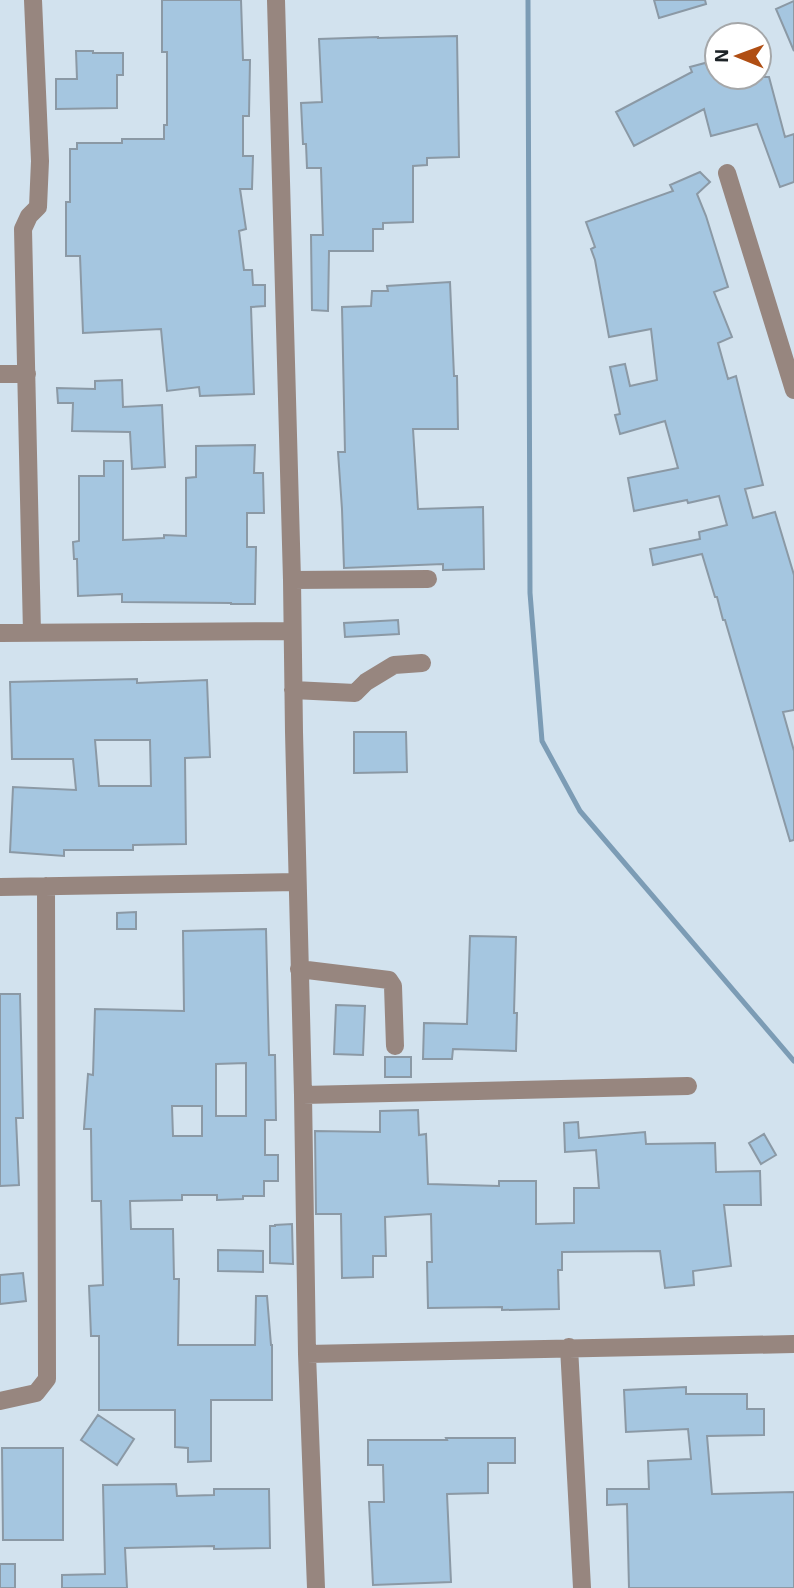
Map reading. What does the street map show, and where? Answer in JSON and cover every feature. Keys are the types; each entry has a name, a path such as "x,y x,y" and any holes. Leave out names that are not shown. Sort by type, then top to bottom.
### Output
{"street":[{"path":"32,633 23,229 29,216 38,207 40,161 33,0"},
{"path":"276,0 292,580 307,1354 316,1588"},
{"path":"727,173 794,390"},
{"path":"0,374 27,374"},
{"path":"292,580 428,579"},
{"path":"0,633 292,631"},
{"path":"293,690 355,694 366,682 394,666 422,663"},
{"path":"0,887 297,882"},
{"path":"0,1401 36,1392 47,1379 46,886"},
{"path":"299,969 389,980 393,986 395,1046"},
{"path":"303,1095 688,1086"},
{"path":"307,1354 794,1344"},
{"path":"569,1347 582,1588"}],"building":[{"path":"162,0 241,0 243,60 250,60 249,116 243,116 243,156 253,156 252,189 240,189 246,229 239,231 244,270 252,270 253,285 265,285 265,306 251,307 254,394 200,396 199,387 167,391 161,329 83,333 80,256 66,256 70,149 77,149 77,143 164,139 164,125 167,125 167,52 162,52"},
{"path":"654,0 705,0 706,4 659,18"},
{"path":"794,1 794,51 776,9"},
{"path":"457,36 459,157 427,158 427,165 413,166 413,222 383,223 383,229 373,229 373,251 329,251 328,311 312,310 311,235 323,235 321,168 307,168 301,103 322,102 319,39"},
{"path":"76,51 123,53 123,75 117,75 117,108 56,109 56,79 77,79"},
{"path":"703,64 703,91 773,91 785,137 794,134 794,182 780,187 757,124 711,136 704,109 634,146 616,112 692,72 690,67"},
{"path":"700,172 710,182 697,194 728,287 714,292 732,337 718,343 728,379 736,376 763,485 745,489 753,518 775,512 794,575 794,710 783,712 794,751 794,840 790,841 725,620 702,554 653,565 650,549 700,539 699,532 727,525 719,496 634,511 628,478 678,468 665,421 620,434 615,415 620,414 610,367 625,364 630,386 657,380 651,329 609,337 591,249 595,247 586,222 673,191 670,185"},
{"path":"450,282 458,429 413,429 418,509 483,507 484,569 443,570 443,564 344,568 338,452 345,452 342,307 371,306 372,291 388,291 387,286"},
{"path":"122,380 123,407 162,405 165,467 132,469 130,432 72,431 73,403 58,403 57,388 95,389 95,381"},
{"path":"255,445 254,473 263,473 264,513 247,513 247,547 256,547 255,604 122,602 122,594 78,596 77,559 74,559 73,542 79,541 79,476 104,476 104,461 123,461 123,540 164,538 164,535 186,536 186,478 196,477 196,446"},
{"path":"398,620 399,634 345,637 344,623"},
{"path":"137,679 137,683 207,680 210,757 185,758 186,844 133,845 133,850 64,850 64,856 10,852 13,787 76,790 73,759 12,759 10,682","holes":["95,740 150,740 151,786 99,786"]},
{"path":"354,732 406,732 407,772 354,773"},
{"path":"136,912 136,929 117,929 117,913"},
{"path":"266,929 269,1055 275,1055 276,1120 265,1120 265,1155 278,1155 278,1181 264,1181 264,1196 217,1200 217,1195 182,1195 182,1200 130,1201 131,1229 173,1229 174,1279 179,1279 178,1345 255,1345 256,1296 267,1296 272,1345 272,1400 211,1400 211,1461 188,1462 188,1448 175,1447 175,1410 99,1410 99,1336 91,1336 89,1286 103,1285 101,1201 92,1201 91,1129 84,1129 88,1074 93,1075 95,1009 184,1011 183,931","holes":["246,1063 246,1116 216,1116 216,1064","172,1106 202,1106 202,1136 173,1136"]},
{"path":"470,936 516,937 516,1051 453,1049 452,1059 423,1059 424,1023 467,1024"},
{"path":"0,994 20,994 23,1118 16,1118 19,1185 0,1186"},
{"path":"336,1005 365,1006 363,1055 334,1054"},
{"path":"385,1057 411,1057 411,1077 385,1077"},
{"path":"418,1110 419,1135 426,1134 428,1184 499,1186 499,1181 536,1181 536,1224 574,1223 574,1188 599,1188 596,1150 565,1152 564,1123 578,1122 579,1138 645,1132 646,1144 715,1143 716,1172 760,1171 761,1205 724,1205 731,1266 693,1271 694,1285 665,1288 660,1251 562,1252 562,1270 558,1270 559,1309 428,1308 427,1262 432,1262 431,1214 385,1217 386,1256 373,1256 373,1277 342,1278 341,1214 316,1214 315,1131 380,1132 380,1111"},
{"path":"764,1134 776,1155 761,1164 749,1143"},
{"path":"292,1224 293,1264 270,1263 270,1226"},
{"path":"218,1250 263,1251 263,1272 218,1271"},
{"path":"23,1273 26,1301 0,1304 0,1275"},
{"path":"686,1387 686,1394 747,1394 747,1409 764,1409 764,1435 707,1436 712,1494 794,1492 794,1588 629,1588 627,1504 607,1505 607,1489 649,1489 648,1461 691,1459 688,1429 626,1432 624,1390"},
{"path":"98,1415 134,1439 117,1465 81,1440"},
{"path":"446,1438 515,1438 515,1463 488,1463 488,1493 447,1494 451,1582 373,1585 369,1502 384,1502 383,1465 368,1465 368,1440 447,1440"},
{"path":"2,1448 63,1448 63,1540 3,1540"},
{"path":"176,1484 177,1496 214,1495 214,1489 269,1489 270,1548 125,1548 127,1588 62,1588 62,1575 105,1574 103,1485"},
{"path":"0,1564 15,1564 15,1588 0,1588"}],"waterway":[{"path":"528,0 530,593 542,741 580,811 794,1061"}]}
